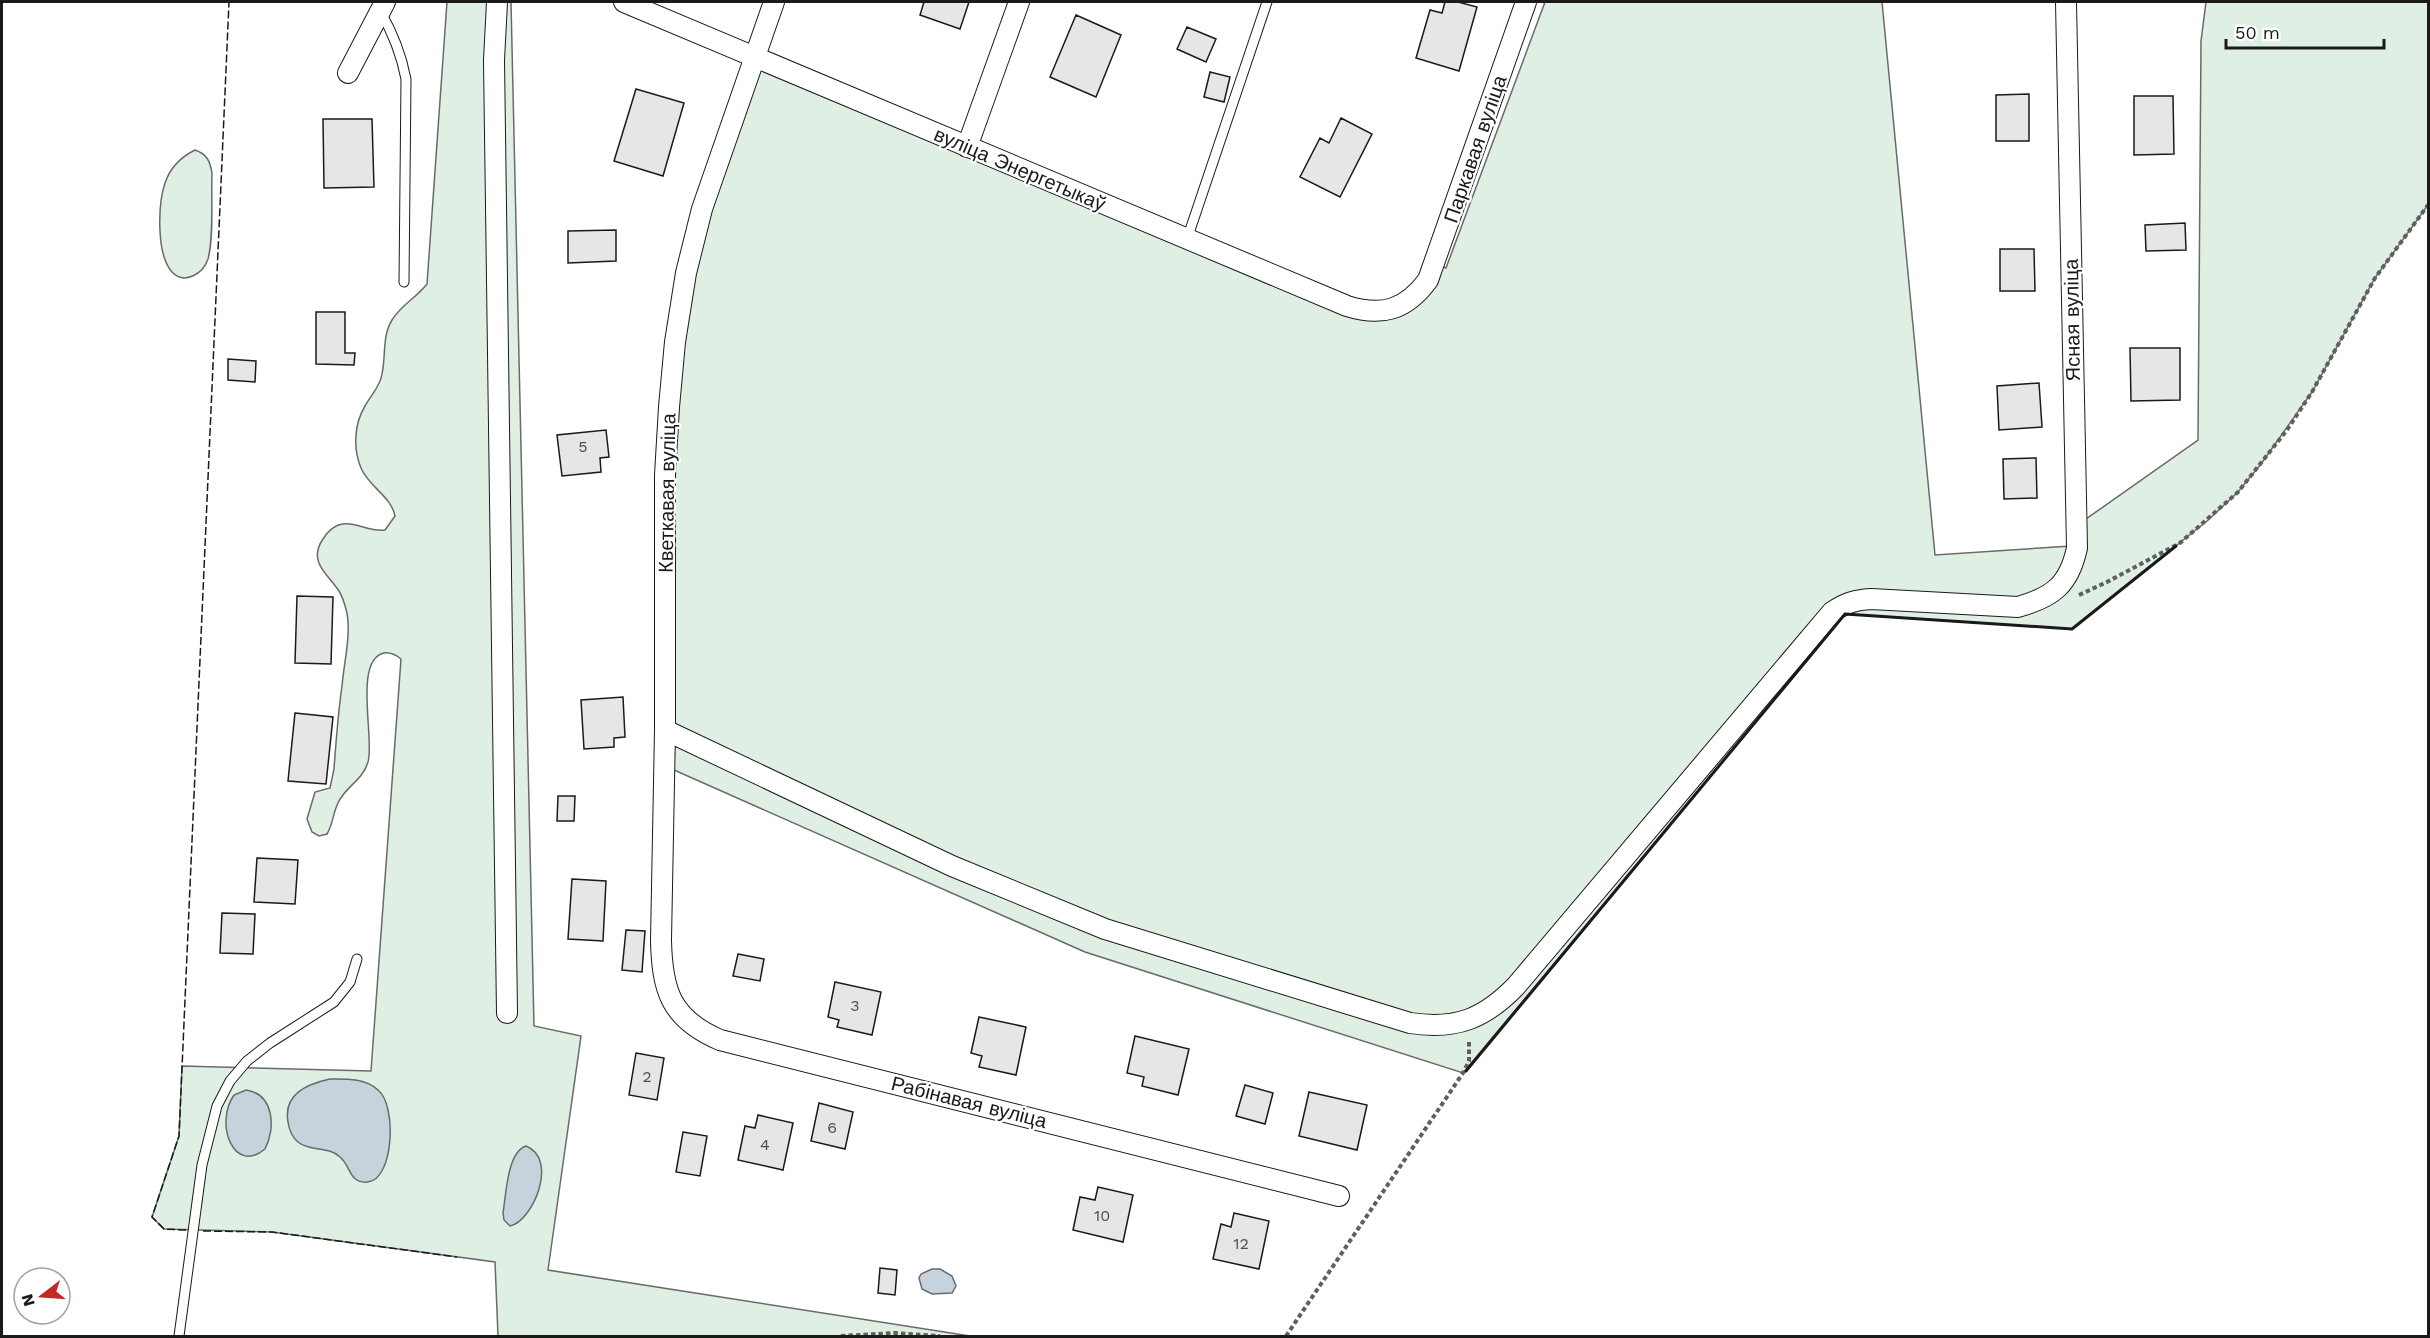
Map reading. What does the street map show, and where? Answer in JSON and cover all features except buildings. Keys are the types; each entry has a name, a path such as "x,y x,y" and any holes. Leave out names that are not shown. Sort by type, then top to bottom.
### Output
{"street":[{"path":"497,2 494,60 507,1012"},
{"name":"вуліца Энергетыкаў","path":"624,2 1362,311 1377,312 1392,309 1418,294"},
{"path":"754,57 774,2"},
{"path":"967,147 1019,2"},
{"name":"Паркавая вуліца","path":"1418,294 1428,280 1435,263 1526,2"},
{"name":"Ясная вуліца","path":"1465,1021 1482,1015 1499,1003 1516,986 1832,612 1843,604 1871,599 2018,607 2037,602 2064,583 2073,568 2077,548 2066,2"},
{"path":"348,73 382,6"},
{"name":"Кветкавая вуліца","path":"661,940 666,475 675,342 686,273 702,209 754,57"},
{"path":"665,729 952,866 1105,929 1410,1023 1430,1026 1465,1021"},
{"name":"Рабінавая вуліца","path":"661,940 662,970 670,997 683,1017 699,1031 720,1040 1340,1196"}],"lane":[{"path":"1187,239 1267,2"},
{"path":"382,6 401,54 406,79 404,282"},
{"path":"179,1336 202,1165 217,1106 230,1081 247,1061 270,1043 334,1002 350,982 357,959"}],"path":[{"path":"2077,596 2180,543 2238,492 2281,438 2312,392 2375,278 2428,205"},
{"path":"1286,1336 1463,1073 1469,1061 1470,1048 1465,1021"},
{"path":"841,1336 895,1333 940,1336"}],"green space":[{"path":"447,2 511,2 534,1026 581,1036 548,1270 970,1336 498,1336 495,1262 272,1232 164,1229 152,1217 179,1136 182,1066 371,1071 401,659 393,654 384,653 375,659 369,670 367,685 368,762 362,774 341,797 327,834 319,836 312,832 307,819 315,792 330,788 334,769 348,631 343,598 321,568 317,555 323,539 330,530 338,525 353,524 385,530 395,516 385,497 369,481 361,468 358,461 356,437 361,413 381,379 385,339 389,326 400,310 427,284"},
{"path":"1545,2 1882,2 1935,555 2086,545 2086,519 2198,440 2201,41 2206,2 2428,2 2428,205 2375,278 2312,392 2261,464 2238,492 2207,521 2072,629 1845,614 1463,1073 1085,952 665,766 675,342 754,57 1347,306 1392,309 1435,263 1446,268"},
{"path":"195,150 207,158 212,173 211,240 206,264 193,276 182,278 172,272 163,253 160,229 161,203 170,172 185,156"}],"shaded area":[{"path":"330,1079 367,1083 378,1090 384,1098 390,1125 388,1156 377,1178 368,1182 357,1180 344,1161 336,1154 303,1145 296,1140 290,1130 287,1112 293,1097 305,1087"},
{"path":"246,1090 262,1098 267,1105 271,1131 265,1149 254,1155 244,1156 230,1143 226,1119 228,1107 234,1095"},
{"path":"526,1146 536,1153 541,1163 542,1176 534,1202 527,1213 519,1222 510,1226 504,1220 503,1213 508,1175 515,1157"},
{"path":"932,1269 940,1269 952,1276 956,1286 952,1293 932,1294 922,1289 919,1278 921,1274"}],"fence":[{"path":"186,1230 164,1229 152,1217 179,1136 229,2"},
{"path":"203,1231 272,1232 457,1257"}],"wall":[{"path":"1466,1071 1845,614 2072,629 2176,546"}]}
